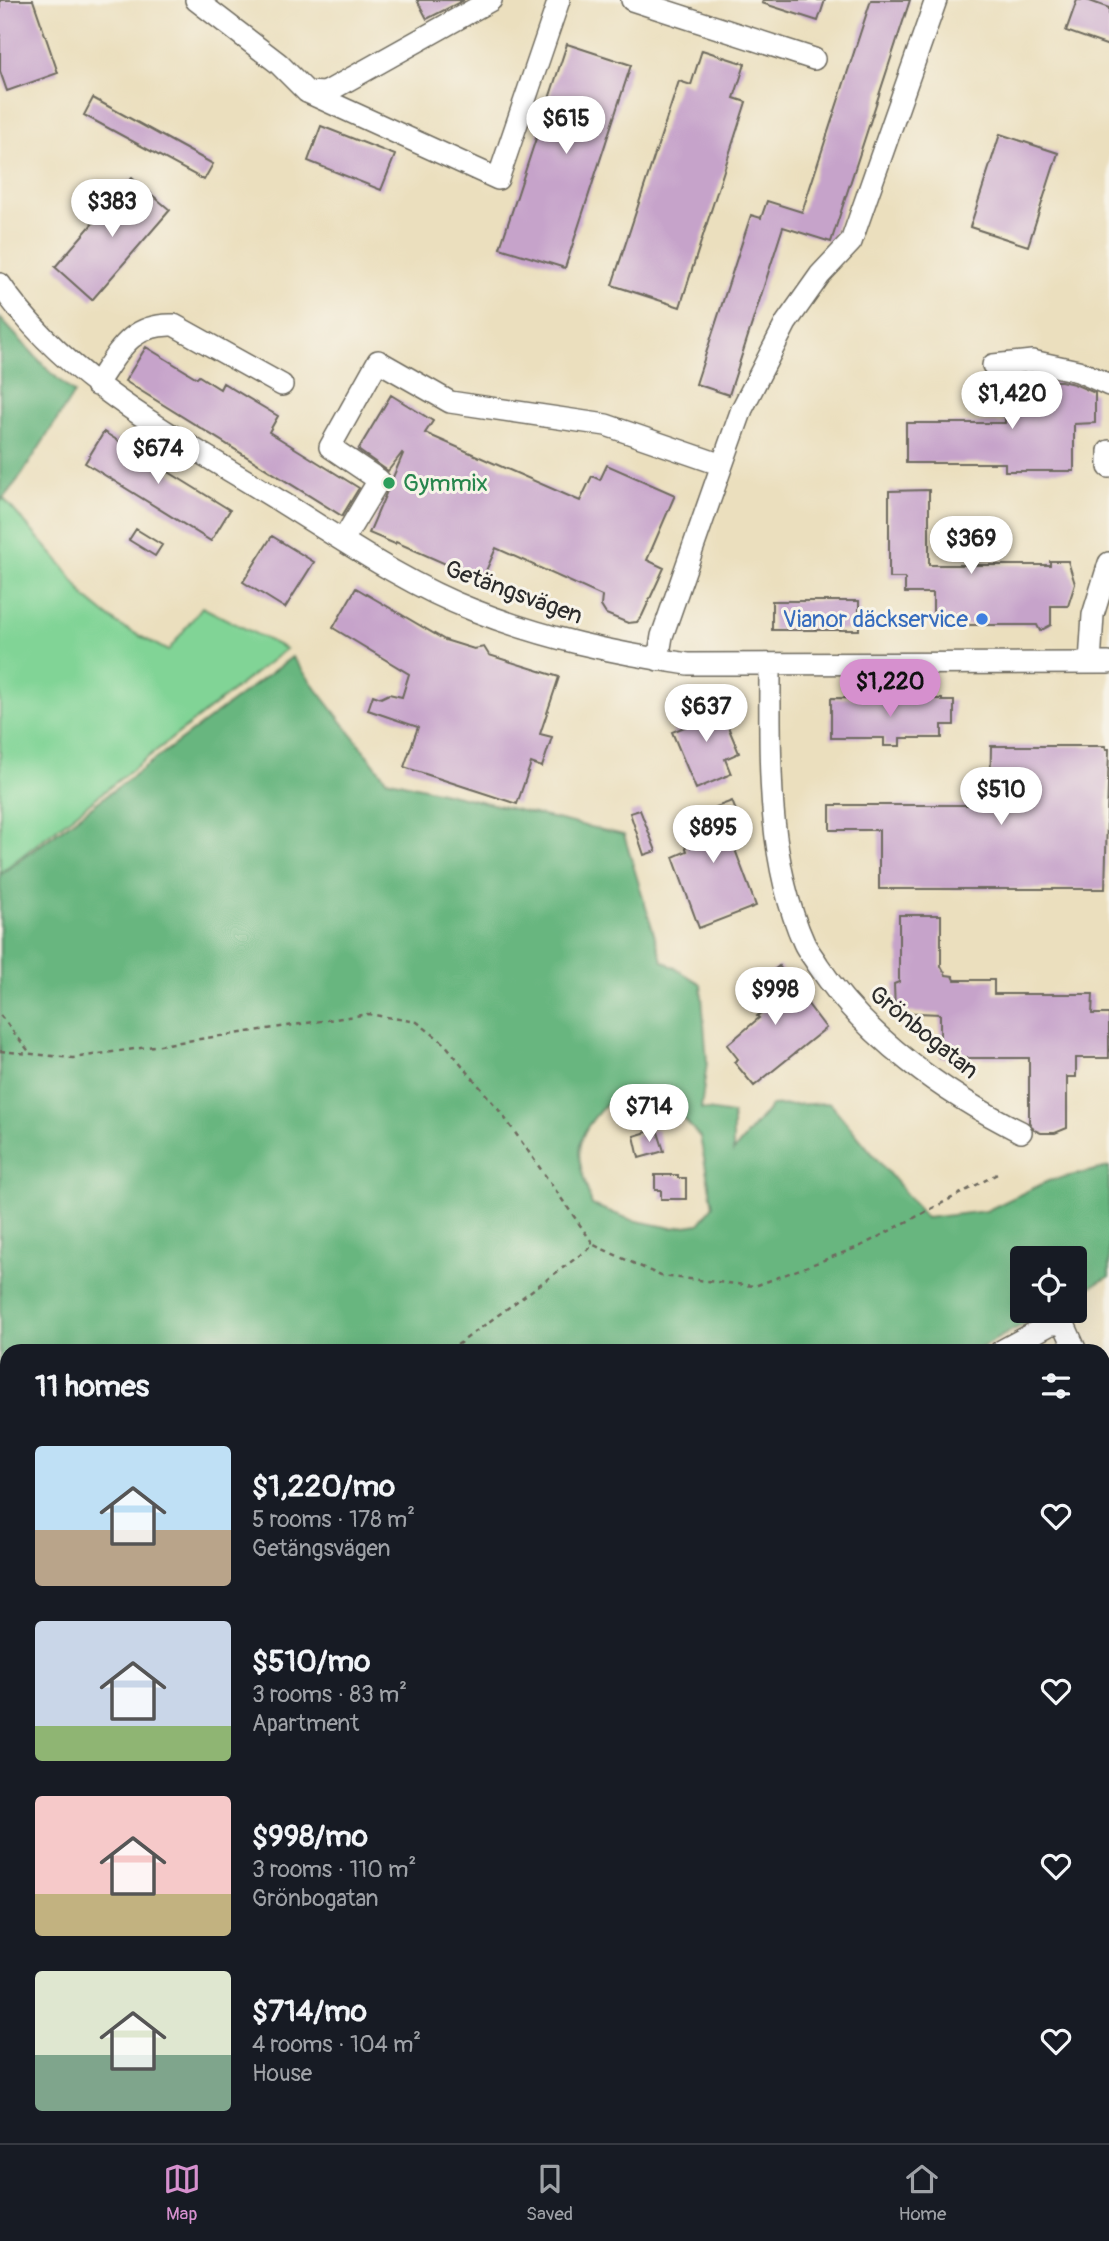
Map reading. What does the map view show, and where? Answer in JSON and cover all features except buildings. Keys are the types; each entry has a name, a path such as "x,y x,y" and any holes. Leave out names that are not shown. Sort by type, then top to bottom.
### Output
{"street":[{"path":"196,0 278,63 307,92 498,179 559,0"},
{"path":"307,92 325,93 491,0"},
{"path":"632,0 814,59"},
{"path":"658,660 662,636 742,409 786,323 820,275 851,242 936,0"},
{"name":"Getängsvägen","path":"0,284 43,338 96,385 343,540 429,590 471,610 540,635 619,654 688,664 1099,663"},
{"path":"96,385 130,336 159,324 174,325 282,385"},
{"path":"343,540 379,480 330,447 378,361 450,402 606,425 722,465"},
{"path":"993,365 1032,361 1078,371 1109,385"},
{"path":"1109,451 1109,467"},
{"path":"1099,663 1093,615 1109,563"},
{"name":"Grönbogatan","path":"770,665 769,778 774,824 787,892 804,943 832,987 872,1030 930,1076 992,1117 1021,1132"},
{"path":"1014,1344 1051,1324 1065,1324 1073,1344"}],"path":[{"path":"0,1051 73,1058 368,1014 417,1022 444,1043 502,1114 594,1245 661,1276 755,1286 861,1245 1001,1172"},
{"path":"0,1015 31,1054"},
{"path":"459,1344 594,1245"}],"green space":[{"path":"0,318 49,371 74,393 21,476 0,502"},
{"path":"3,498 63,566 86,598 119,625 168,651 202,607 286,649 0,873 0,502"},
{"path":"292,657 386,779 624,835 662,960 701,984 707,1062 701,1109 733,1114 733,1152 771,1106 830,1103 926,1218 986,1211 1048,1181 1109,1167 1109,1277 1087,1289 1087,1246 1010,1246 1010,1323 1025,1323 988,1344 0,1344 0,875","holes":["638,1100 670,1103 700,1137 713,1206 699,1224 672,1228 632,1220 592,1205 579,1151 586,1129 607,1103"]}],"place":[{"name":"Gymmix","path":"389,483"},
{"name":"Vianor däckservice","path":"982,619"}]}
